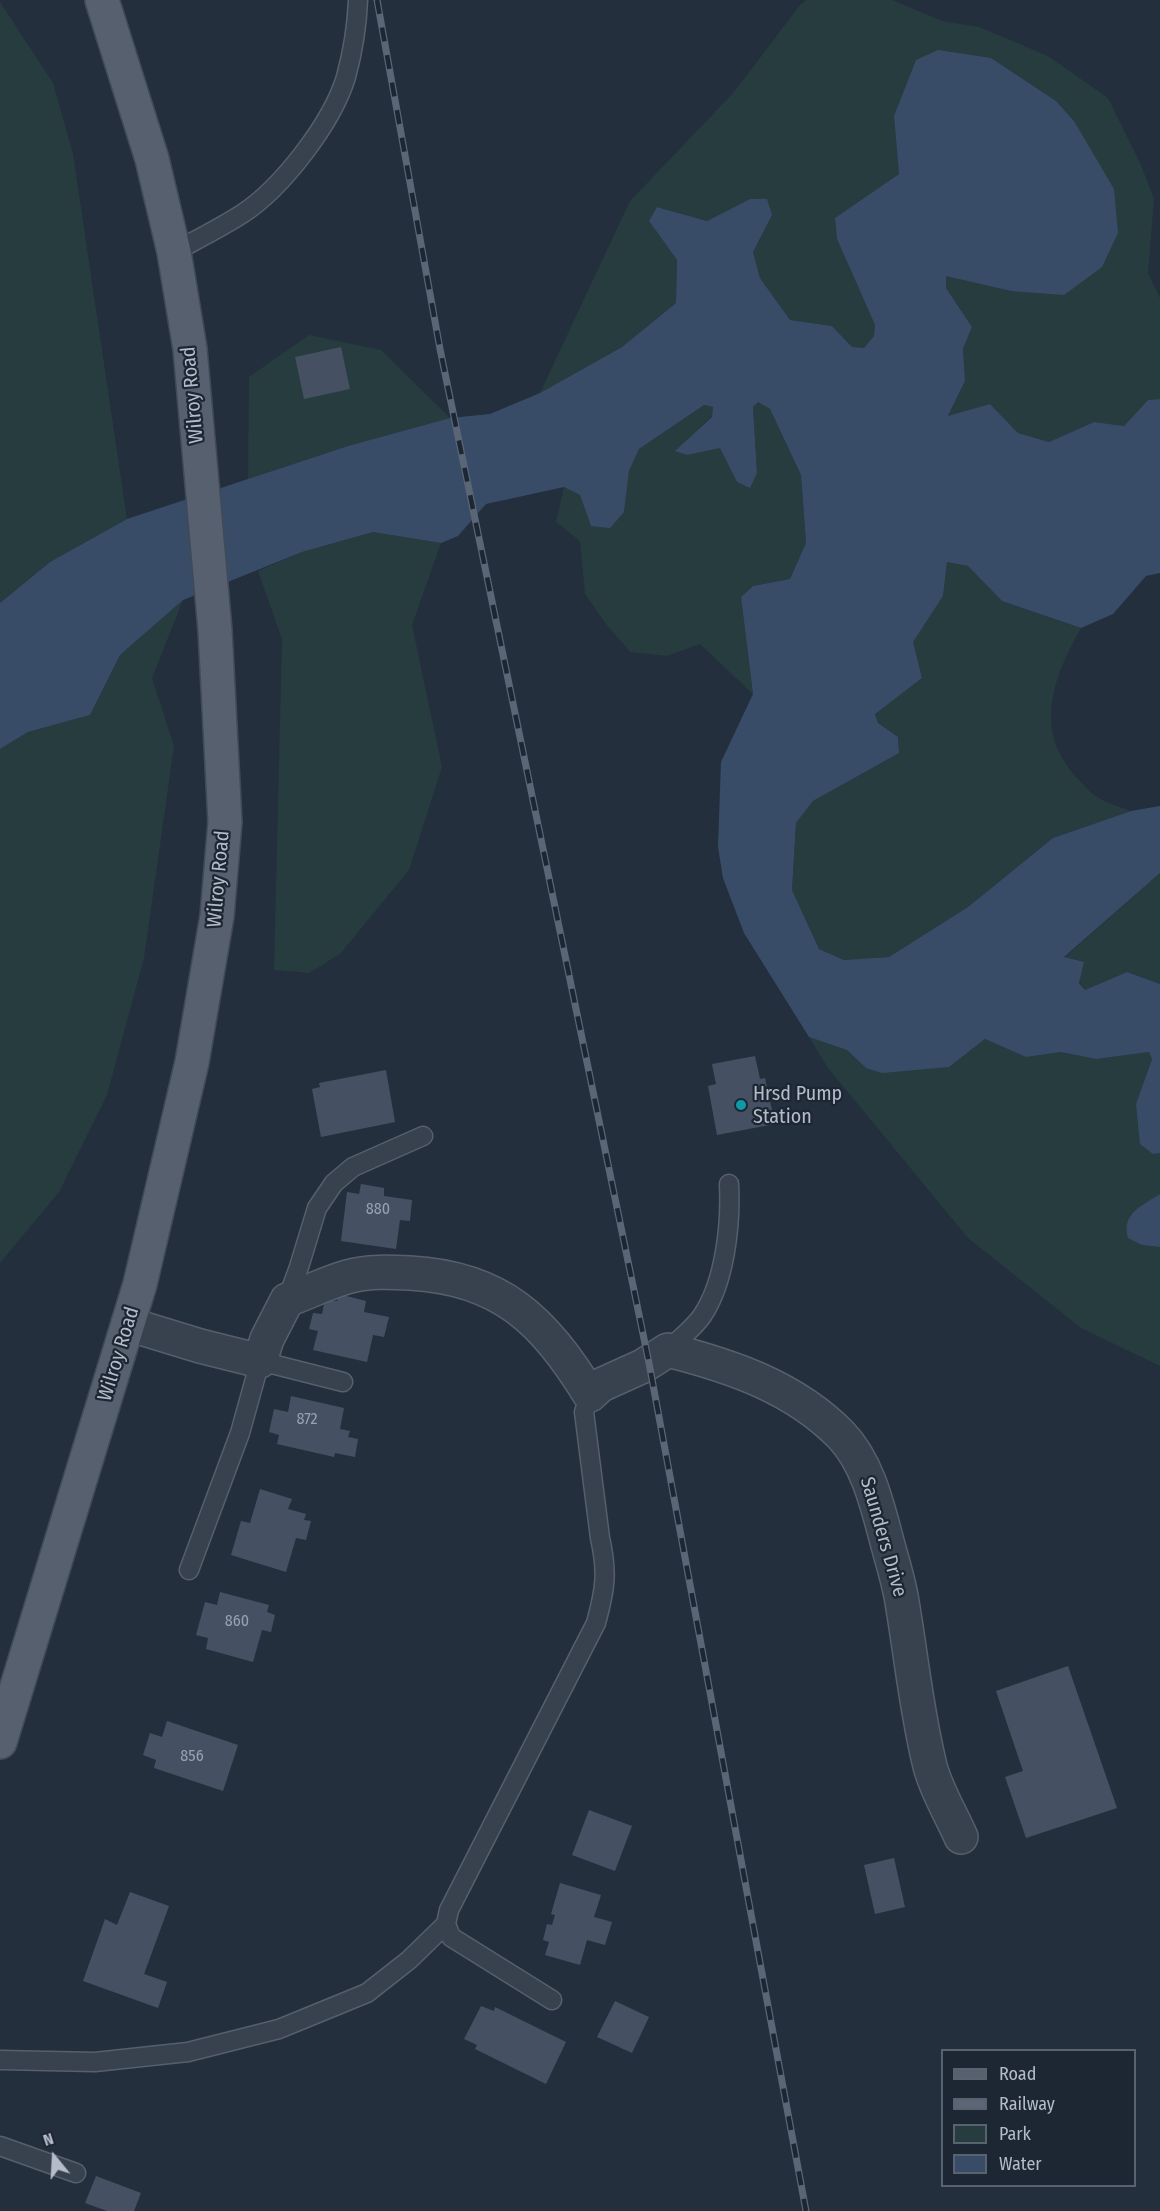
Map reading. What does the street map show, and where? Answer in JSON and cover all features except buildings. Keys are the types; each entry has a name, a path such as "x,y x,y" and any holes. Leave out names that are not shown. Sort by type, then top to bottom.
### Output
{"main road":[{"name":"Wilroy Road","path":"0,1742 140,1284 192,1062 218,916 225,822 215,630 190,349 174,252 152,159 102,0"}],"street":[{"path":"128,1324 260,1361 267,1340 287,1300 348,1277 388,1272 436,1275 477,1285 507,1300 544,1332 570,1362 590,1395 601,1385 643,1366 668,1350"},
{"name":"Saunders Drive","path":"668,1350 723,1364 765,1381 813,1409 843,1437 865,1471 879,1511 900,1594 914,1693 931,1769 961,1837"}],"lane":[{"path":"174,252 243,213 282,180 320,131 345,79 356,33 358,0"},
{"path":"287,1300 317,1208 334,1183 353,1167 423,1136"},
{"path":"668,1350 704,1314 716,1283 727,1239 729,1184"},
{"path":"189,1570 240,1433 260,1361 343,1382"},
{"path":"552,2000 451,1937 446,1924 449,1910 596,1623 605,1591 604,1557 584,1412 590,1395"},
{"path":"0,2060 94,2062 188,2052 279,2029 367,1993 409,1960 446,1924"},
{"path":"0,2146 76,2173"}],"green space":[{"path":"806,0 892,0 942,21 979,27 1048,56 1108,98 1141,165 1154,199 1148,273 1160,298 1160,399 1148,400 1124,426 1094,422 1049,442 1018,433 990,404 948,417 965,381 963,349 972,327 946,288 946,275 1011,291 1074,121 1056,101 991,58 894,116 899,174 835,218 837,239 875,325 874,336 864,348 852,347 832,326 790,320 760,278 753,252 772,215 750,199 707,221 658,207 649,221 677,260 676,303 622,347 540,393 630,201 734,92"},
{"path":"0,2 53,83 73,154 127,519 50,562 0,603"},
{"path":"309,335 381,350 450,418 348,446 248,479 249,377"},
{"path":"758,401 770,409 801,475 806,544 790,579 753,586 741,597 753,694 700,644 667,656 630,652 585,594 580,541 556,522 564,487 580,495 591,526 624,512 629,471 639,449 704,405 713,407 712,416 676,451 687,455 720,447 737,482 757,473 753,407"},
{"path":"373,532 441,543 412,625 442,767 409,870 340,954 309,973 274,970 282,639 258,571 302,552"},
{"path":"947,562 968,566 1002,601 1081,628 1055,686 1052,725 1056,744 1065,762 1092,794 1131,811 1053,838 968,907 889,957 844,960 819,949 792,890 796,823 813,801 899,753 898,737 878,723 875,713 922,678 912,642 943,596"},
{"path":"183,600 152,678 174,746 144,958 107,1095 59,1192 0,1263 0,749 28,732 90,715 120,655"},
{"path":"1160,873 1160,984 1127,972 1085,990 1064,958"},
{"path":"809,1037 847,1050 866,1068 949,1067 985,1039 1026,1057 1061,1052 1096,1059 1149,1052 1152,1058 1136,1104 1153,1154 1160,1153 1160,1194 1130,1215 1142,1245 1160,1247 1160,1366 1081,1328 968,1238 828,1068"}],"water":[{"path":"938,50 991,58 1056,101 1074,121 1114,189 1118,233 1102,267 1064,295 1011,291 946,276 946,288 972,327 963,349 965,381 948,416 990,404 1018,433 1049,442 1094,422 1124,426 1148,400 1160,399 1160,573 1146,576 1113,614 1081,628 1002,601 968,566 947,562 943,596 913,642 922,678 875,714 878,723 898,737 899,753 813,801 796,823 792,890 819,949 844,960 889,957 968,907 1053,838 1131,811 1160,806 1160,873 1064,957 1084,962 1079,983 1085,990 1127,972 1160,984 1160,1153 1153,1154 1140,1144 1136,1104 1152,1059 1149,1052 1096,1059 1061,1052 1026,1057 985,1039 949,1067 882,1073 866,1068 847,1050 809,1037 744,933 723,878 718,847 721,762 753,694 741,597 753,586 790,579 806,543 801,475 770,409 758,402 753,407 757,473 750,488 737,482 720,448 687,455 675,451 712,417 713,407 704,405 639,449 629,471 624,512 610,528 591,526 580,495 564,487 486,504 458,536 441,543 373,532 302,552 183,600 120,655 90,715 28,732 0,749 0,603 50,562 127,519 348,446 450,418 490,414 540,393 622,347 676,303 677,260 649,221 657,207 707,221 750,199 767,199 772,215 753,252 760,278 790,320 832,326 852,347 864,348 874,336 875,325 837,239 835,218 899,174 894,116 916,60"},
{"path":"1160,1194 1160,1247 1142,1245 1128,1238 1127,1229 1130,1216"}],"railway":[{"path":"377,0 440,349 649,1363 806,2211"}],"place":[{"name":"Hrsd Pump Station","path":"741,1105"}]}
